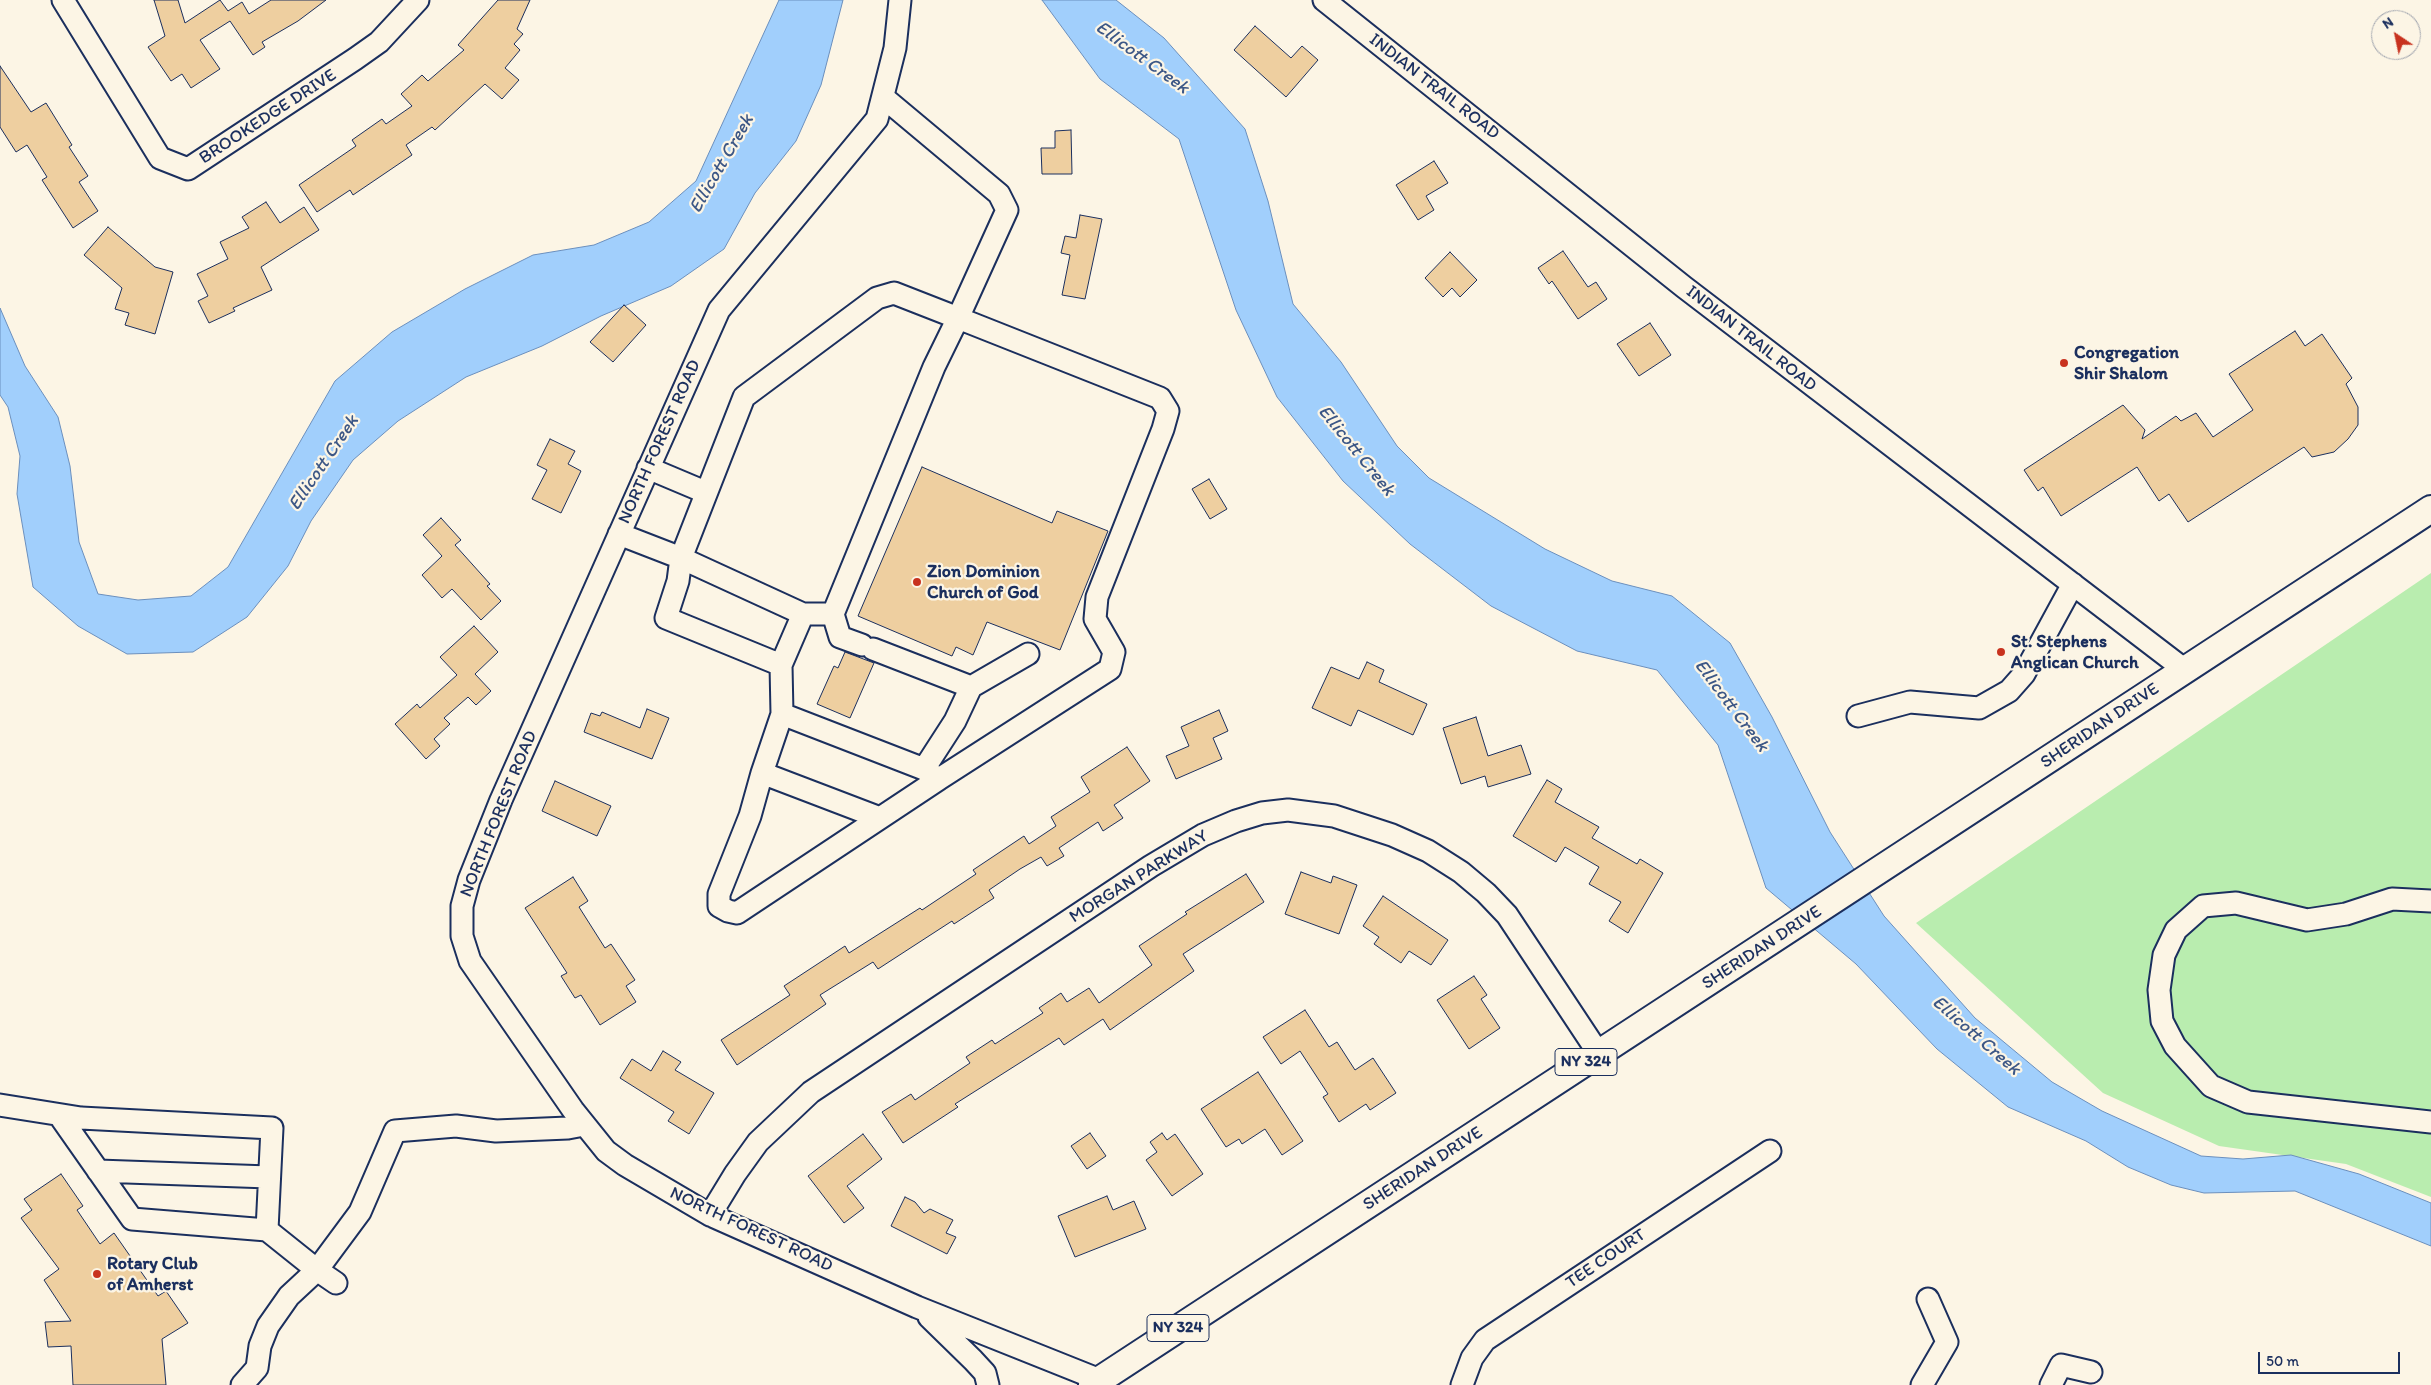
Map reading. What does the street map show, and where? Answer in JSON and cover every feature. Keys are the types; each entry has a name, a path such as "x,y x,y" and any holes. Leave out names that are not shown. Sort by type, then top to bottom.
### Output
{"main road":[{"name":"SHERIDAN DRIVE","path":"1101,1383 2431,509"}],"street":[{"name":"BROOKEDGE DRIVE","path":"63,0 160,158 188,169 355,60 379,42 418,0"},
{"name":"NORTH FOREST ROAD","path":"900,0 895,48 877,119 719,310 501,800 469,880 462,906 462,936 470,961 584,1125 606,1151 660,1187 710,1214 917,1307 1101,1383"},
{"name":"INDIAN TRAIL ROAD","path":"1324,0 1346,7 1684,287 2185,670"},
{"path":"883,97 999,194 1007,210 934,366 833,614 840,637 971,688"},
{"path":"781,665 666,618 678,580 681,558 705,492 744,397 876,298 894,293 1160,398 1168,411 1163,429 1097,597 1096,619 1114,652 1110,669 932,774 880,818 737,913 728,912 719,906 719,894 750,816 762,772 782,714 781,665 803,614"},
{"path":"648,468 705,492"},
{"path":"619,534 681,558 803,614 833,614"},
{"path":"1858,716 1910,702 1979,708 2009,691 2024,674 2073,584"},
{"path":"932,774 971,688 1028,654"},
{"path":"782,714 932,774"},
{"path":"762,772 880,818"},
{"name":"MORGAN PARKWAY","path":"710,1214 758,1142 811,1092 1151,866 1203,835 1236,821 1262,813 1297,810 1334,816 1392,835 1428,851 1461,872 1486,892 1507,915 1599,1054"},
{"path":"2431,901 2392,899 2346,914 2307,920 2236,903 2203,906 2176,930 2164,955 2159,990 2162,1021 2175,1046 2211,1086 2248,1102 2431,1122"},
{"path":"0,1105 81,1118 272,1128 267,1230"},
{"path":"59,1115 132,1219 267,1230 336,1283"},
{"path":"242,1385 257,1368 260,1346 268,1326 289,1296 317,1270 360,1212 395,1131 456,1126 496,1131 568,1128 584,1125"},
{"name":"TEE COURT","path":"1462,1385 1472,1358 1485,1340 1770,1150"},
{"path":"98,1170 269,1177"},
{"path":"1922,1385 1947,1342 1928,1299"},
{"path":"917,1307 973,1360 985,1374 988,1385"},
{"path":"2051,1385 2061,1365 2091,1372"}],"green space":[{"path":"2431,573 2431,1197 2346,1164 2219,1146 2103,1093 1916,923"}],"water":[{"name":"Ellicott Creek","path":"779,0 843,0 821,85 796,141 755,193 724,249 671,286 601,316 542,346 466,377 398,421 353,460 311,521 288,566 247,617 193,652 127,654 78,626 33,587 17,494 20,456 8,407 0,395 0,308 25,366 58,417 70,466 79,542 98,594 138,600 191,596 228,567 335,381 392,332 465,289 533,255 594,245 649,222 696,181"},
{"name":"Ellicott Creek","path":"1042,0 1116,0 1164,38 1245,129 1268,201 1293,304 1341,362 1397,446 1429,478 1545,549 1612,581 1672,596 1730,643 1772,717 1830,832 1884,916 1975,1018 2052,1082 2102,1111 2201,1156 2243,1159 2291,1155 2359,1174 2431,1203 2431,1246 2295,1191 2204,1193 2171,1185 2128,1167 2086,1141 2008,1107 1937,1049 1856,964 1766,888 1718,745 1657,670 1577,651 1491,606 1410,544 1343,481 1277,397 1236,310 1179,139 1100,79"}],"building":[{"path":"154,0 178,0 185,23 220,0 228,11 242,2 249,14 271,0 326,0 298,21 262,42 265,47 253,55 230,21 200,40 220,69 191,88 182,74 171,81 148,47 165,36"},
{"path":"498,0 530,0 517,29 523,34 514,44 520,50 505,68 519,80 502,99 485,84 435,130 432,127 406,145 412,155 353,195 350,190 317,212 299,185 356,146 352,140 382,119 386,124 412,106 401,94 422,75 428,81 464,50 458,45"},
{"path":"1255,26 1291,58 1302,46 1318,60 1286,97 1234,50"},
{"path":"0,66 31,112 46,103 72,145 69,147 88,176 79,182 98,211 73,228 42,180 47,177 27,145 16,152 0,127"},
{"path":"1071,130 1072,174 1042,174 1041,148 1055,148 1055,131"},
{"path":"1434,161 1448,183 1426,196 1434,210 1418,220 1396,185"},
{"path":"266,202 280,223 304,207 319,230 261,267 272,290 233,308 235,311 209,323 198,301 208,296 197,274 228,259 220,242 249,228 242,217"},
{"path":"1080,215 1102,219 1085,299 1062,295 1070,255 1061,253 1065,236 1076,238"},
{"path":"108,227 155,267 173,272 155,334 125,325 129,313 115,309 122,288 84,255"},
{"path":"1563,251 1588,287 1596,282 1607,299 1578,319 1552,281 1549,284 1538,268"},
{"path":"1450,252 1477,280 1460,297 1452,288 1443,297 1425,278"},
{"path":"624,305 646,325 613,362 590,342"},
{"path":"1650,323 1671,355 1639,376 1617,344"},
{"path":"2295,331 2305,346 2322,334 2352,378 2346,384 2358,407 2358,425 2348,439 2334,452 2312,457 2304,447 2188,522 2169,494 2159,501 2137,467 2061,516 2043,487 2038,491 2024,470 2123,405 2145,430 2142,439 2176,416 2181,421 2196,413 2213,437 2253,410 2229,374"},
{"path":"550,439 575,451 568,464 581,471 561,513 532,499 547,470 537,465"},
{"path":"922,467 1052,523 1057,511 1108,531 1060,650 987,622 973,655 956,647 952,656 858,616"},
{"path":"1209,479 1227,509 1210,519 1192,489"},
{"path":"441,518 461,540 455,545 490,584 487,586 501,601 481,620 452,589 442,598 422,575 442,556 423,535"},
{"path":"474,626 498,652 475,674 491,691 476,705 468,697 444,718 450,724 434,739 440,746 426,759 395,724 417,704 420,708 457,675 440,657"},
{"path":"845,652 874,663 850,718 817,704 834,666 838,668"},
{"path":"1367,662 1384,670 1379,682 1427,704 1413,735 1358,710 1351,726 1312,708 1331,667 1359,679"},
{"path":"647,709 669,718 652,759 584,732 591,713 600,716 602,712 640,728"},
{"path":"1219,710 1228,731 1213,738 1222,759 1176,779 1166,756 1189,746 1181,727"},
{"path":"1476,717 1488,756 1521,745 1531,774 1488,787 1485,776 1461,784 1443,728"},
{"path":"1127,747 1150,781 1114,805 1123,818 1103,831 1098,822 1059,848 1064,856 1047,866 1041,857 989,890 994,898 954,924 952,921 878,969 873,962 820,995 826,1004 737,1065 721,1040 790,995 784,986 845,946 849,953 920,908 922,910 976,874 973,870 1024,836 1029,844 1056,826 1051,817 1090,792 1081,777"},
{"path":"1547,780 1562,789 1555,802 1599,827 1592,838 1637,864 1640,859 1663,873 1628,933 1609,921 1621,902 1589,884 1599,867 1565,847 1556,862 1513,836"},
{"path":"555,781 611,806 597,836 542,811"},
{"path":"1301,872 1331,883 1333,876 1357,885 1339,934 1285,914"},
{"path":"1246,874 1264,902 1183,954 1194,971 1110,1030 1103,1019 1064,1045 1059,1038 955,1104 958,1107 903,1143 882,1112 911,1094 915,1100 970,1063 966,1057 992,1040 995,1044 1043,1013 1039,1008 1061,993 1067,1002 1089,988 1099,1003 1152,965 1139,946 1187,914 1185,912"},
{"path":"573,877 588,901 579,907 605,948 611,944 635,980 626,986 636,1002 600,1025 581,995 575,998 561,976 567,973 525,908"},
{"path":"1383,896 1448,940 1431,965 1409,951 1401,963 1374,944 1379,937 1363,926"},
{"path":"1474,976 1487,995 1481,999 1500,1028 1469,1049 1437,1000"},
{"path":"1305,1010 1329,1047 1337,1042 1355,1070 1373,1058 1396,1093 1370,1110 1366,1104 1339,1122 1323,1097 1328,1094 1300,1051 1281,1064 1263,1037"},
{"path":"663,1051 681,1062 675,1070 714,1093 689,1134 668,1121 674,1112 620,1078 632,1059 651,1071"},
{"path":"1258,1072 1303,1141 1282,1155 1265,1129 1242,1144 1239,1139 1226,1147 1201,1109"},
{"path":"1090,1133 1106,1156 1087,1169 1071,1146"},
{"path":"1162,1133 1167,1140 1175,1134 1203,1174 1172,1196 1146,1160 1157,1152 1150,1142"},
{"path":"863,1134 882,1159 847,1186 864,1208 844,1223 808,1176"},
{"name":"Rotary Club of Amherst","path":"61,1174 83,1206 77,1210 100,1244 114,1233 158,1296 166,1291 188,1323 162,1339 166,1385 73,1385 71,1346 48,1347 45,1322 71,1321 44,1280 59,1269 21,1218 32,1210 24,1199"},
{"path":"1107,1196 1113,1210 1134,1201 1146,1229 1075,1257 1058,1216"},
{"path":"905,1197 915,1202 924,1213 930,1209 953,1220 946,1233 956,1237 947,1254 891,1226"}],"place":[{"name":"Congregation Shir Shalom","path":"2064,363"},
{"name":"Zion Dominion Church of God","path":"917,582"},
{"name":"St. Stephens Anglican Church","path":"2001,652"},
{"name":"Rotary Club of Amherst","path":"97,1274"}]}
